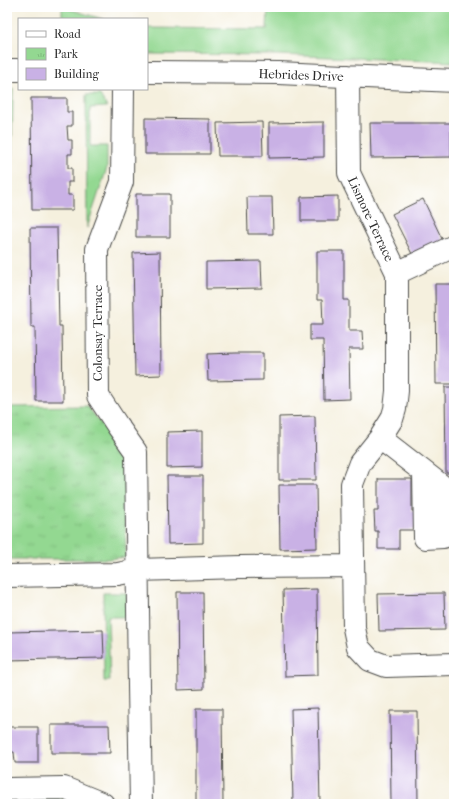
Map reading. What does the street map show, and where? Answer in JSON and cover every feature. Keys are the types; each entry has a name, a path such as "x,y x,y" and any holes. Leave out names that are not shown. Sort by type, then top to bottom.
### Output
{"street":[{"path":"7,70 18,70"},
{"name":"Hebrides Drive","path":"148,72 278,73 454,81"},
{"name":"Lismore Terrace","path":"348,76 348,173 377,230 397,274 454,246"},
{"name":"Colonsay Terrace","path":"123,90 122,182 97,249 98,396 136,452 141,804"},
{"path":"397,274 397,391 395,409 392,419 380,438 360,463 352,484 354,628 358,647 370,660 386,666 454,664"},
{"path":"380,438 424,472"},
{"path":"7,576 118,574 137,570 352,566"},
{"path":"7,789 64,788 103,804"}],"green space":[{"path":"62,7 100,18 62,18"},
{"path":"268,7 454,7 454,62 279,55 148,54 148,28 267,29"},
{"path":"13,88 12,155 7,155 7,92"},
{"path":"86,95 100,95 107,107 90,108 90,146 107,146 107,168 87,228"},
{"path":"87,406 124,452 126,557 109,559 7,559 7,436 10,436 9,407"},
{"path":"103,593 127,593 127,617 108,617 110,681 104,681"},
{"path":"63,798 70,804 7,804 7,799"}],"building":[{"path":"31,98 67,98 67,112 72,112 72,126 67,126 68,140 72,140 72,154 68,154 68,168 72,168 72,182 68,182 68,195 73,195 73,210 32,210"},
{"path":"145,118 210,119 210,154 145,154"},
{"path":"262,122 263,156 218,156 217,123"},
{"path":"324,122 324,157 269,158 269,123"},
{"path":"370,123 451,123 451,157 371,158"},
{"path":"136,194 170,194 170,237 136,237"},
{"path":"338,196 338,221 301,221 301,197"},
{"path":"247,197 272,197 273,234 248,234"},
{"path":"423,199 443,241 413,256 392,214"},
{"path":"30,228 57,228 59,326 62,326 63,401 36,401 35,327 31,327"},
{"path":"317,251 344,251 344,300 349,300 349,331 362,331 363,349 349,349 350,399 324,400 323,340 310,340 310,325 323,325 322,300 317,300"},
{"path":"160,252 161,375 135,376 133,253"},
{"path":"261,261 262,288 206,289 206,262"},
{"path":"435,284 454,284 454,384 436,384"},
{"path":"263,353 263,380 208,381 207,354"},
{"path":"445,387 454,387 454,473 446,473"},
{"path":"315,416 316,480 279,480 279,417"},
{"path":"202,431 202,467 167,468 167,432"},
{"path":"167,476 203,476 203,543 168,544"},
{"path":"378,479 412,479 412,511 416,511 416,530 399,530 399,549 378,549 378,531 375,531 374,511 378,511"},
{"path":"452,484 454,484 454,524 453,524"},
{"path":"279,485 316,485 317,548 280,549"},
{"path":"317,589 318,675 285,676 283,590"},
{"path":"177,592 203,592 204,689 178,690"},
{"path":"444,593 445,630 379,631 378,594"},
{"path":"103,630 104,658 7,660 7,632"},
{"path":"318,708 320,804 293,804 291,709"},
{"path":"196,709 222,709 223,804 196,804"},
{"path":"390,711 417,711 418,804 391,804"},
{"path":"51,725 109,725 110,753 51,753"},
{"path":"7,727 38,727 38,763 15,763 14,752 7,752"}]}
